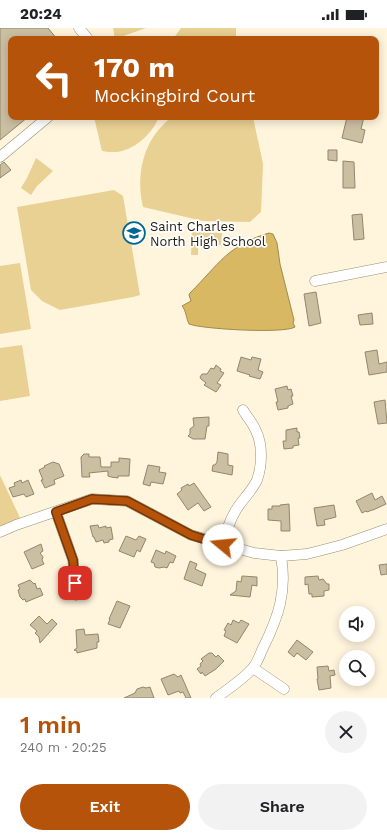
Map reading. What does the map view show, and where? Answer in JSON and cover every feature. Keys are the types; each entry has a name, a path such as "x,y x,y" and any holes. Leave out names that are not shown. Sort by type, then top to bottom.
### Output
{"street":[{"path":"79,28 86,36"},
{"path":"0,157 44,120"},
{"path":"315,281 387,267"},
{"path":"223,545 228,525 236,510 257,480 260,466 261,449 257,431 243,410"},
{"path":"0,532 92,499 127,501 191,535 254,553 281,556 307,554 342,545 387,529"},
{"path":"56,512 73,560 76,595"},
{"path":"216,698 236,684 253,668 277,617 283,592 284,572 281,556"},
{"path":"253,668 284,689"}],"shaded area":[{"path":"113,28 146,28 123,36 114,36"},
{"path":"181,28 236,28 236,36 175,36"},
{"path":"95,120 158,120 152,130 135,145 122,151 102,151"},
{"path":"169,120 254,120 263,164 261,212 250,222 203,221 143,207 140,182 141,169 148,146 162,126"},
{"path":"36,158 53,171 37,186 31,195 21,188"},
{"path":"114,190 123,196 140,295 60,310 42,301 31,290 17,207"},
{"path":"192,232 222,233 221,245 198,244 198,255 191,255"},
{"path":"269,233 273,234 277,243 280,264 295,327 275,330 242,330 209,328 189,324 182,306 191,301 189,295 190,293 217,264 243,243"},
{"path":"20,263 31,329 0,334 0,266"},
{"path":"22,345 30,396 0,401 0,348"},
{"path":"0,475 21,520 0,530"}],"building":[{"path":"0,28 48,28 55,36 8,36 8,120 24,120 0,140"},
{"path":"346,120 363,120 361,129 365,130 362,143 342,138"},
{"path":"328,150 337,150 337,161 328,160"},
{"path":"343,161 354,162 355,188 343,188"},
{"path":"4,162 11,170 0,178 0,165"},
{"path":"362,214 364,239 354,240 352,215"},
{"path":"316,292 321,323 309,326 304,294"},
{"path":"372,313 373,324 360,325 358,315"},
{"path":"377,350 379,364 387,362 387,372 369,375 365,352"},
{"path":"241,357 251,360 252,357 261,359 258,370 263,372 260,379 237,371"},
{"path":"216,365 221,369 220,371 224,373 217,383 221,385 216,392 204,385 206,383 200,377 202,374 207,374 211,368 214,369"},
{"path":"287,386 288,390 291,389 293,404 288,406 288,408 278,410 275,389"},
{"path":"385,400 387,423 378,424 374,402"},
{"path":"209,417 209,426 207,426 205,439 193,439 188,436 190,434 190,429 194,426 193,418"},
{"path":"297,428 300,438 298,438 299,445 293,446 293,448 284,449 283,441 286,441 286,430"},
{"path":"218,452 228,454 228,465 233,466 232,475 212,471 213,465 217,462"},
{"path":"84,454 89,454 89,457 100,457 101,467 111,467 111,462 119,462 119,458 130,459 129,476 118,476 118,478 111,477 108,476 108,471 89,473 90,477 82,477 81,457"},
{"path":"53,462 59,464 64,476 54,480 55,484 45,488 41,480 43,480 39,470"},
{"path":"148,465 160,467 159,472 166,473 163,484 151,482 150,486 143,484"},
{"path":"21,480 22,483 28,480 34,494 26,497 24,494 13,497 9,488 15,486 14,483"},
{"path":"194,483 211,507 204,511 198,503 188,510 177,494 182,490 181,488 188,484 189,486"},
{"path":"372,493 375,500 382,496 386,504 362,513 356,501"},
{"path":"289,504 290,531 281,531 281,521 268,520 268,509 272,509 272,506"},
{"path":"334,505 336,517 324,520 325,525 317,526 314,508"},
{"path":"98,525 99,528 106,526 106,528 111,527 113,539 104,543 103,540 96,542 90,526"},
{"path":"126,536 136,540 139,536 146,539 140,552 137,550 134,557 119,551"},
{"path":"41,544 43,551 40,553 43,557 42,560 44,564 32,569 24,552"},
{"path":"156,550 165,554 166,551 176,556 173,563 170,562 167,568 155,567 154,563 151,562"},
{"path":"190,561 197,564 195,569 206,574 202,586 184,579"},
{"path":"387,564 387,574 381,575 379,565"},
{"path":"242,576 257,577 257,586 252,585 250,597 230,595 236,591 237,581 241,582"},
{"path":"318,576 319,580 323,579 327,584 329,584 329,590 324,591 324,596 312,597 312,594 309,594 308,584 305,585 305,577"},
{"path":"30,580 34,584 35,583 37,589 40,588 43,595 26,602 25,599 23,600 20,597 18,590 20,589 18,585"},
{"path":"117,601 130,606 120,628 108,624"},
{"path":"39,616 47,624 52,619 57,624 40,643 39,637 35,633 37,631 30,625"},
{"path":"233,620 239,623 241,620 249,624 237,643 224,636 226,631 224,630 228,623 231,625"},
{"path":"84,629 85,635 98,634 99,642 97,642 97,648 77,653 77,651 74,650 77,648 76,630"},
{"path":"297,640 313,652 306,660 297,653 294,657 288,652"},
{"path":"209,653 212,653 216,657 218,655 224,661 216,669 205,676 197,669 201,666 200,664 203,661 201,659"},
{"path":"328,666 329,671 334,670 335,675 330,676 331,688 319,690 317,667"},
{"path":"174,674 178,677 181,675 191,698 186,698 183,692 180,693 179,691 168,695 161,679"},
{"path":"150,687 154,698 124,698 135,693 137,689"}],"place":[{"name":"Saint Charles North High School","path":"134,233"}],"route":[{"path":"75,583 73,560 56,512 92,499 127,501 191,535 223,545"}]}
